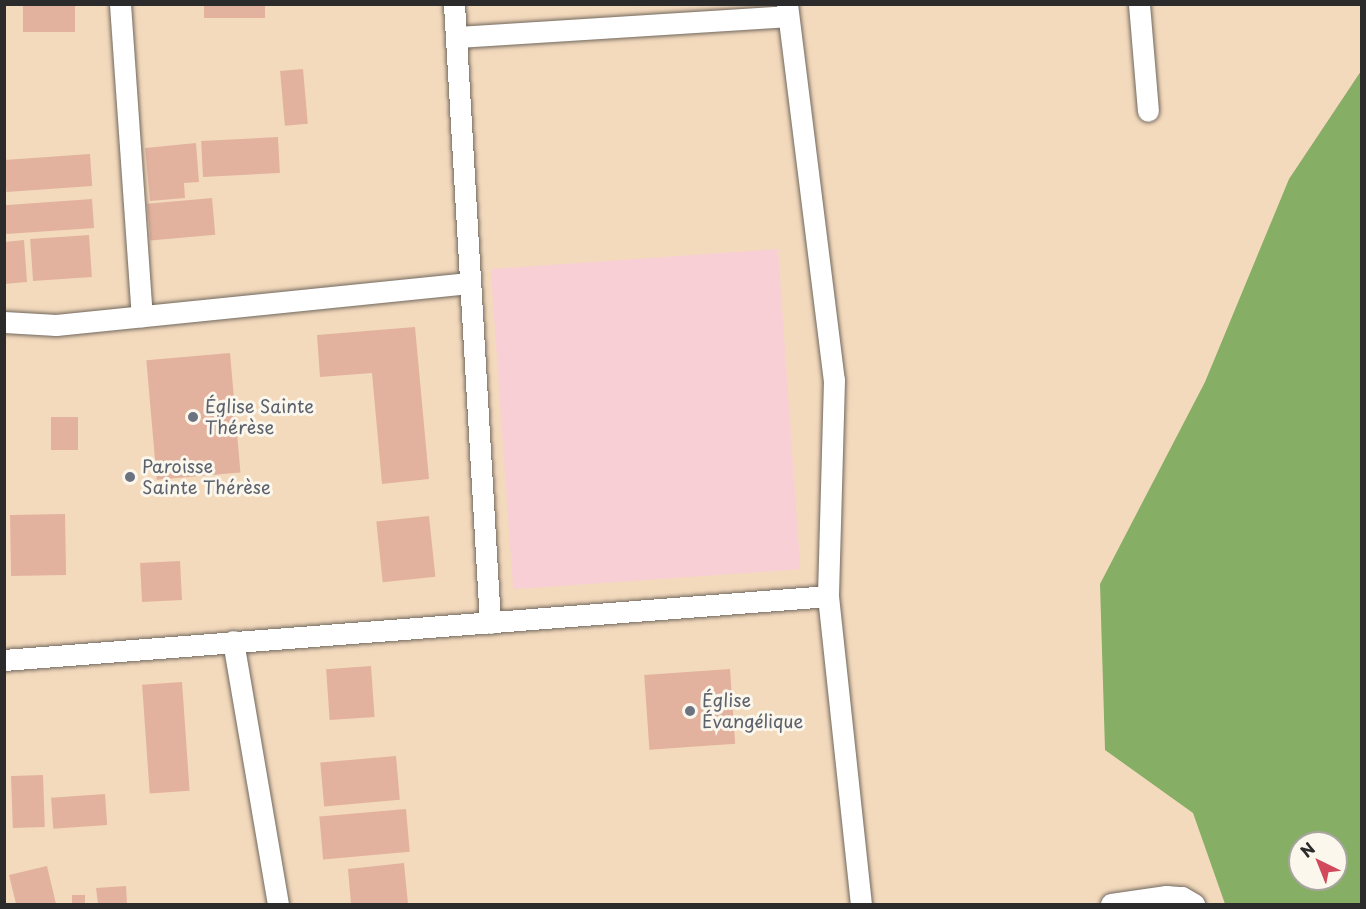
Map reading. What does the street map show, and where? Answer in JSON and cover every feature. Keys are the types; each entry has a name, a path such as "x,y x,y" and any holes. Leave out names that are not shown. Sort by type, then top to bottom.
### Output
{"street":[{"path":"120,4 142,316"},
{"path":"454,4 490,623"},
{"path":"1139,4 1148,111"},
{"path":"456,37 787,10 834,380 828,596 861,904"},
{"path":"4,322 56,325 469,283"},
{"path":"4,660 828,596"},
{"path":"233,641 278,904"},
{"path":"1111,904 1166,896 1182,897 1194,904"}],"shaded area":[{"path":"778,249 800,569 513,589 491,269"}],"green space":[{"path":"1361,71 1361,904 1225,904 1193,813 1105,750 1100,584 1205,382 1289,179"}],"building":[{"path":"23,4 75,4 75,32 23,32"},
{"path":"204,4 265,4 265,18 204,18"},
{"path":"303,69 308,124 285,126 280,71"},
{"path":"278,137 280,173 203,177 201,141"},
{"path":"196,143 199,182 184,183 185,198 150,201 145,148"},
{"path":"90,154 92,186 6,192 4,160"},
{"path":"212,198 215,235 150,241 147,204"},
{"path":"92,199 94,228 6,234 4,205"},
{"path":"89,235 92,277 33,281 30,239"},
{"path":"24,240 27,282 4,284 4,242"},
{"path":"415,327 429,479 382,484 372,373 320,377 317,335"},
{"name":"Église Sainte Thérèse","path":"230,353 240,473 157,480 146,360"},
{"path":"51,417 78,417 78,450 51,450"},
{"path":"65,514 66,575 11,576 10,515"},
{"path":"429,516 435,577 383,582 376,522"},
{"path":"180,561 182,600 142,602 140,563"},
{"path":"371,666 375,717 330,720 326,669"},
{"name":"Église Évangélique","path":"730,669 735,744 649,750 644,675"},
{"path":"182,682 190,791 150,794 142,685"},
{"path":"396,756 400,800 324,806 320,763"},
{"path":"43,775 45,827 13,828 11,776"},
{"path":"105,794 107,825 53,829 51,798"},
{"path":"406,809 410,852 323,859 319,817"},
{"path":"404,863 408,904 351,904 348,869"},
{"path":"47,866 56,904 16,904 9,875"},
{"path":"126,886 127,904 98,904 96,888"},
{"path":"72,895 85,895 85,904 72,904"}],"place":[{"name":"Église Sainte Thérèse","path":"193,417"},
{"name":"Paroisse Sainte Thérèse","path":"130,477"},
{"name":"Église Évangélique","path":"690,711"}]}
